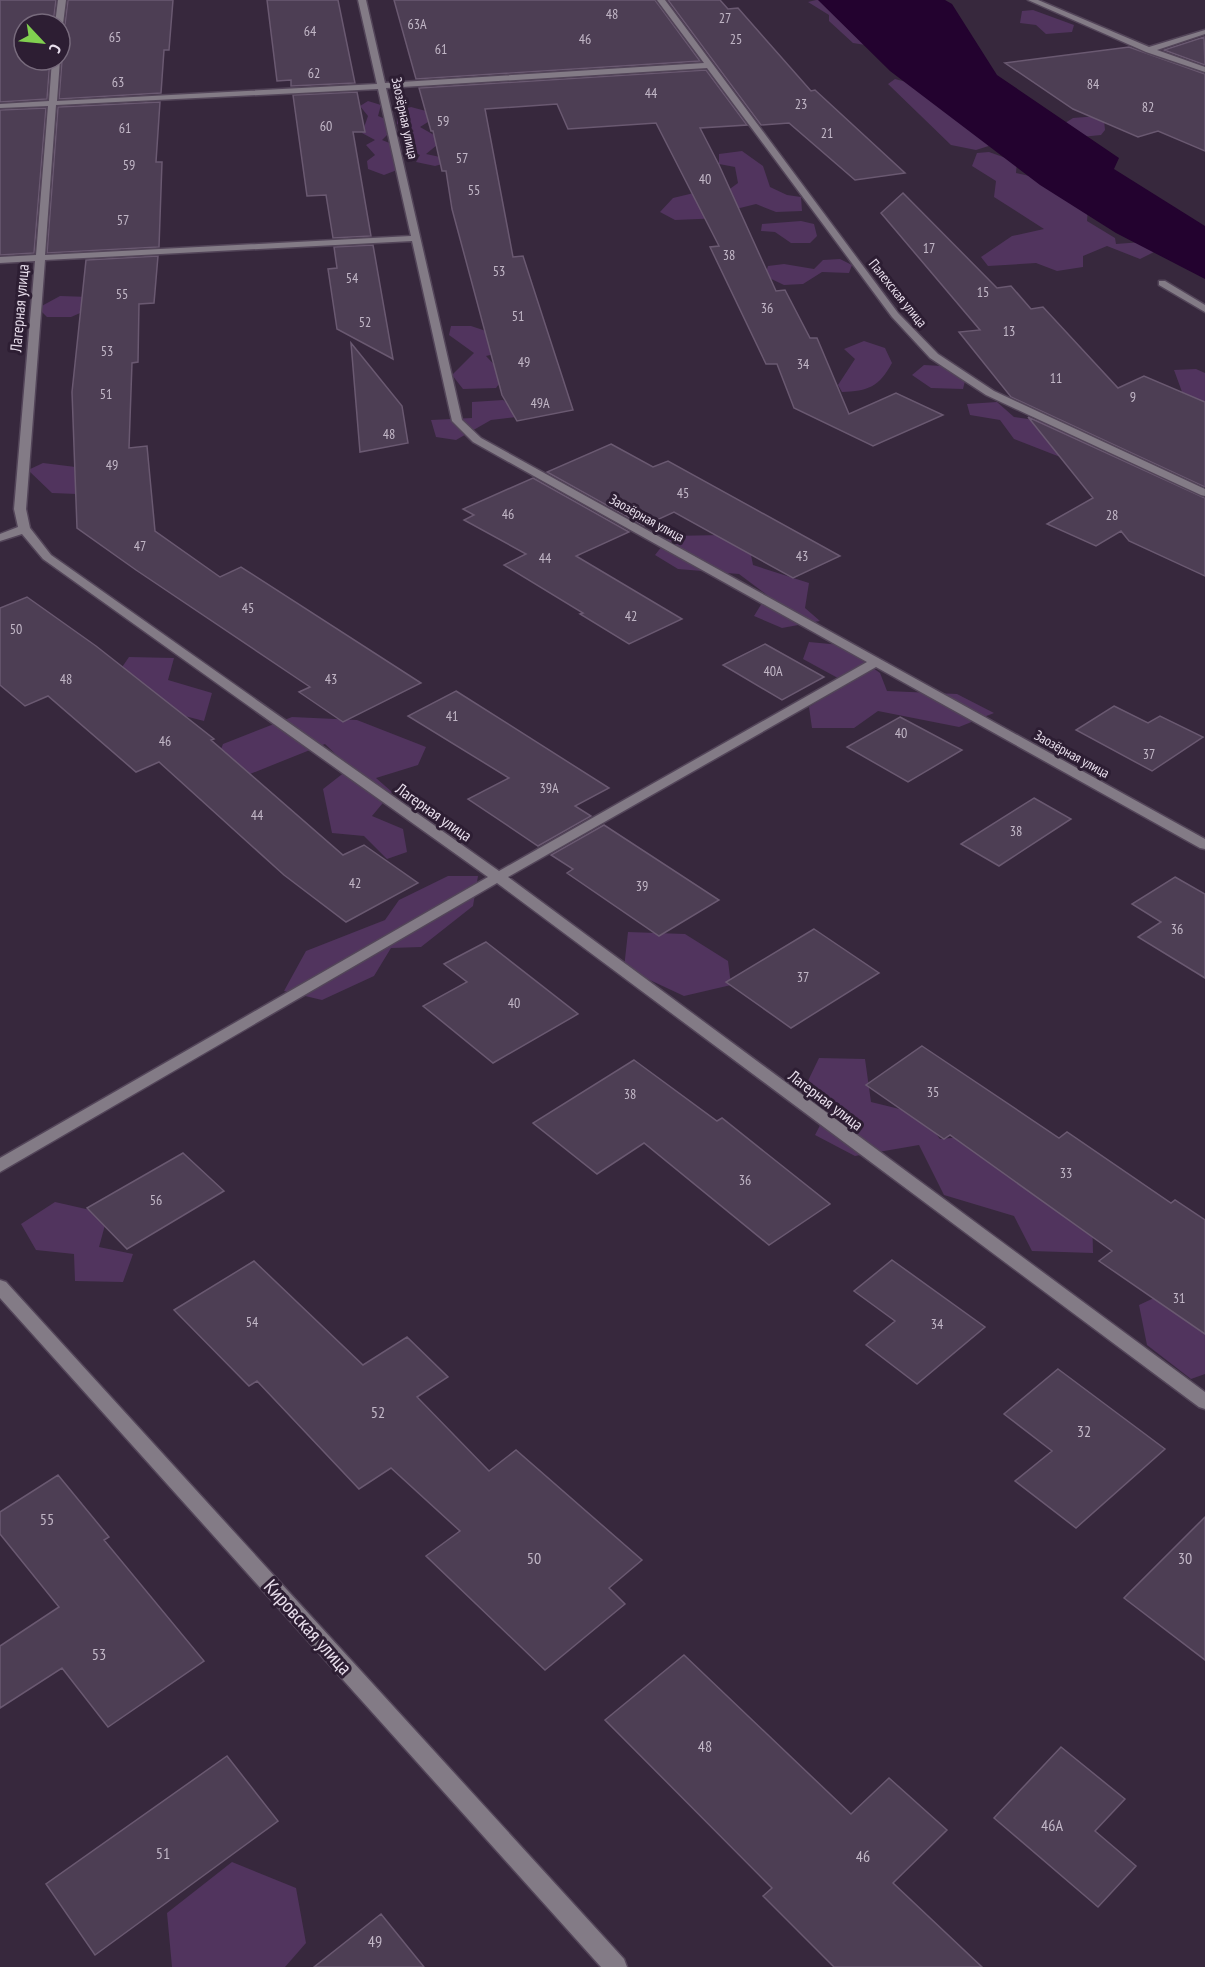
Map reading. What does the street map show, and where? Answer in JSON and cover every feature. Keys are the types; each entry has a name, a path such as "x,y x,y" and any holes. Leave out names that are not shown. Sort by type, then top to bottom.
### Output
{"street":[{"name":"Заозёрная улица","path":"362,0 457,421 477,440 1205,845"},
{"name":"Палехская улица","path":"661,0 895,315 934,356 990,393 1205,493"},
{"path":"1032,0 1149,50 1205,70"},
{"path":"1149,50 1205,32"},
{"path":"0,106 383,86 710,65"},
{"name":"Лагерная улица","path":"55,72 20,509 24,529 47,558 498,877 1205,1402"},
{"path":"0,260 416,238"},
{"path":"1162,283 1205,309"},
{"path":"0,538 24,529"},
{"path":"0,1166 498,877 876,662"},
{"name":"Кировская улица","path":"0,1287 616,1967"}],"shaded area":[{"path":"818,0 945,0 952,4 997,75 1119,158 1114,169 1205,226 1205,279 1116,233 1040,185 890,71"},
{"path":"828,0 878,47 853,43 829,21 829,15 808,2"},
{"path":"1033,10 1074,25 1072,32 1046,34 1036,25 1020,23 1022,11"},
{"path":"895,79 914,84 995,144 976,150 951,145 888,84"},
{"path":"368,101 381,105 378,116 388,120 389,133 382,140 397,146 394,155 404,162 397,170 384,175 368,169 367,161 375,155 366,145 375,140 362,133 368,116 360,106"},
{"path":"411,107 426,111 428,122 420,127 434,135 437,145 426,154 445,158 446,163 435,166 416,162 420,155 406,149 404,138 414,131 397,124 397,111"},
{"path":"1098,116 1104,120 1105,130 1101,135 1081,137 1062,125 1073,118"},
{"path":"742,151 763,166 770,187 787,195 801,197 802,211 776,212 756,204 732,210 723,218 675,220 660,212 673,198 698,192 727,191 738,183 735,167 719,164 719,154"},
{"path":"989,152 1017,162 1016,173 1043,179 1088,208 1087,221 1115,238 1116,244 1142,242 1156,251 1140,259 1107,246 1083,256 1083,267 1057,271 1036,263 988,266 981,257 1012,236 1044,229 994,197 996,181 972,166 977,153"},
{"path":"801,221 814,224 817,236 810,243 791,243 775,232 761,231 762,224"},
{"path":"840,259 852,265 849,273 822,272 803,284 784,285 765,276 768,266 784,264 814,269 823,260"},
{"path":"60,296 90,297 87,310 71,317 47,317 38,308"},
{"path":"451,326 471,326 507,338 511,350 486,356 505,376 496,388 463,389 452,375 474,353 449,335"},
{"path":"864,341 885,348 892,363 882,378 872,386 842,392 838,385 855,359 844,349"},
{"path":"924,365 942,366 965,381 963,389 931,388 912,375"},
{"path":"1196,369 1205,373 1205,415 1189,411 1174,370"},
{"path":"503,400 524,416 491,420 456,440 436,437 431,420 472,418 472,402"},
{"path":"997,402 1014,417 1042,421 1095,446 1093,456 1073,462 1014,439 1000,420 970,415 967,404"},
{"path":"43,463 92,469 77,494 52,493 28,470"},
{"path":"723,535 750,550 753,565 809,583 805,608 820,621 782,628 754,616 767,595 739,574 678,569 655,555 670,536"},
{"path":"809,642 841,645 880,673 887,691 957,694 994,713 959,727 878,711 854,728 812,728 809,707 847,683 803,659"},
{"path":"129,657 174,658 168,680 212,693 204,721 146,706 116,676"},
{"path":"292,717 357,720 426,747 418,765 376,778 392,792 372,816 403,829 407,852 387,859 364,836 332,833 323,789 350,768 325,744 250,774 214,767 223,744"},
{"path":"448,876 478,876 473,906 421,947 391,948 374,976 322,1000 284,991 306,951 385,920 399,900"},
{"path":"628,932 685,934 728,961 731,985 684,996 624,968"},
{"path":"819,1058 865,1059 871,1102 920,1114 940,1139 974,1136 1092,1212 1093,1253 1032,1251 1014,1216 944,1195 919,1145 855,1156 815,1135 828,1110 805,1087"},
{"path":"55,1202 108,1214 99,1247 133,1254 123,1282 75,1281 74,1254 36,1250 21,1224"},
{"path":"1184,1284 1205,1294 1205,1374 1191,1379 1147,1345 1139,1305"},
{"path":"232,1862 296,1888 306,1943 285,1967 172,1967 167,1913"}],"building":[{"path":"0,0 56,0 54,12 12,12 12,72 49,72 47,99 0,102"},
{"path":"68,0 173,0 169,50 164,50 161,93 59,99 61,72 72,72 72,12 66,12"},
{"path":"267,0 338,0 355,83 291,86 291,80 277,81"},
{"path":"394,0 655,0 700,61 416,79"},
{"path":"668,0 720,0 728,9 738,8 811,91 815,90 905,173 855,180 789,123 761,125"},
{"path":"1204,37 1205,65 1164,50"},
{"path":"1129,47 1205,74 1205,151 1158,131 1138,137 1073,109 1005,63"},
{"path":"706,70 747,125 700,128 776,291 785,290 810,338 817,338 849,414 896,393 943,415 873,446 794,408 777,364 766,364 710,247 719,246 656,123 568,129 557,104 485,109 513,257 523,256 573,410 517,421 502,395 452,209 446,171 442,171 433,131 431,131 419,88"},
{"path":"357,92 365,132 353,132 371,236 333,238 326,195 307,196 293,95"},
{"path":"160,102 156,162 162,162 159,247 47,253 58,107"},
{"path":"46,108 34,253 0,255 0,110"},
{"path":"903,193 997,288 1011,286 1031,309 1043,307 1118,388 1144,376 1205,402 1205,487 1011,397 959,332 980,330 881,213"},
{"path":"373,245 393,359 337,329 328,269 337,268 334,247"},
{"path":"158,256 154,303 139,304 138,362 132,363 129,448 147,446 155,531 220,577 241,567 421,683 343,722 299,692 310,687 77,528 72,392 86,260"},
{"path":"351,343 402,406 408,443 360,452"},
{"path":"1028,417 1205,498 1205,576 1129,541 1121,531 1096,546 1047,524 1093,498"},
{"path":"611,444 653,467 668,461 840,556 793,578 674,512 644,526 547,472"},
{"path":"533,478 629,532 576,556 682,619 629,644 504,565 526,554 464,520 474,515 463,509"},
{"path":"27,597 96,646 214,739 211,740 343,855 364,845 418,883 346,922 284,875 159,762 136,772 48,696 25,706 0,685 0,608"},
{"path":"765,644 824,677 782,700 723,665"},
{"path":"456,691 609,788 575,806 591,816 538,846 468,799 509,778 408,716"},
{"path":"1114,706 1148,723 1160,716 1203,737 1152,771 1076,730"},
{"path":"900,717 962,750 908,782 847,747"},
{"path":"1034,798 1071,819 999,866 961,844"},
{"path":"604,825 719,900 659,936 567,873 573,869 551,855"},
{"path":"1175,877 1205,894 1205,978 1138,937 1161,922 1132,904"},
{"path":"814,929 879,973 791,1028 726,982"},
{"path":"486,942 578,1014 493,1063 423,1006 467,982 444,964"},
{"path":"922,1046 1059,1138 1067,1132 1171,1203 1175,1200 1205,1220 1205,1334 1099,1261 1112,1251 950,1135 944,1139 866,1085"},
{"path":"634,1060 717,1121 722,1118 830,1204 769,1245 644,1143 597,1174 533,1123"},
{"path":"183,1153 224,1191 127,1249 87,1208"},
{"path":"892,1260 985,1327 917,1384 866,1345 895,1321 854,1291"},
{"path":"254,1261 363,1365 407,1337 448,1377 417,1397 489,1471 516,1450 642,1560 609,1588 625,1604 545,1670 426,1556 460,1531 391,1468 359,1489 257,1381 249,1386 174,1310"},
{"path":"1058,1369 1165,1449 1076,1528 1015,1481 1052,1451 1004,1414"},
{"path":"58,1475 109,1537 104,1540 204,1661 108,1727 62,1668 0,1708 0,1646 59,1607 0,1534 0,1512"},
{"path":"1205,1517 1205,1660 1124,1598"},
{"path":"684,1655 851,1814 889,1778 947,1830 893,1883 982,1967 834,1967 763,1896 772,1888 605,1720"},
{"path":"1061,1747 1125,1799 1095,1831 1136,1866 1098,1907 994,1818"},
{"path":"227,1756 278,1821 95,1955 46,1884"},
{"path":"381,1914 424,1967 314,1967"}]}
